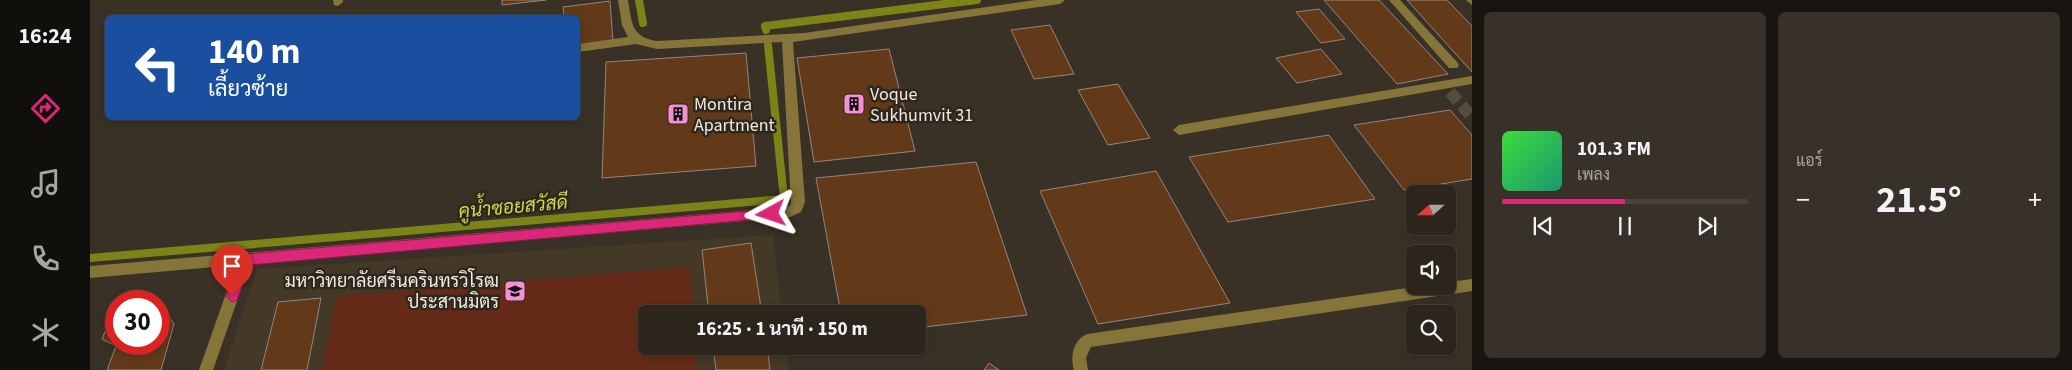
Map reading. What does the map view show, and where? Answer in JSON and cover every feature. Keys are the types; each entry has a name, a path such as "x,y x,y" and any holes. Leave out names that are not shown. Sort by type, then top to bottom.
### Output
{"street":[{"path":"623,0 626,23 636,40"},
{"path":"580,48 636,40 657,45 787,38 1060,0"},
{"path":"1394,0 1453,65"},
{"path":"90,272 790,212 796,208 799,202 787,38"},
{"path":"1179,130 1447,88 1472,80"},
{"path":"206,370 245,260"},
{"path":"1081,370 1078,360 1082,347 1088,341 1472,285"}],"shaded area":[{"name":"มหาวิทยาลัยศรีนครินทรวิโรฒ ประสานมิตร","path":"773,235 781,305 638,305 638,355 787,355 789,370 224,370 257,269"},
{"path":"690,267 692,305 638,305 638,355 696,355 697,370 322,370 337,296"}],"building":[{"path":"502,0 546,0 502,5"},
{"path":"1324,0 1379,0 1448,74 1397,84"},
{"path":"1407,0 1447,0 1472,26 1472,72"},
{"path":"610,1 613,42 580,46 580,15 564,15 563,7"},
{"path":"1319,9 1345,39 1321,43 1296,12"},
{"path":"1050,25 1074,74 1034,79 1011,30"},
{"name":"Voque Sukhumvit 31","path":"889,49 915,151 814,162 797,58"},
{"path":"1321,49 1342,74 1297,83 1276,58"},
{"name":"Montira Apartment","path":"746,53 756,166 602,178 606,62"},
{"path":"1118,84 1150,138 1108,145 1078,90"},
{"path":"1450,110 1472,135 1472,179 1435,185 1406,185 1406,190 1404,190 1354,125"},
{"path":"1329,135 1375,199 1228,222 1189,157"},
{"path":"976,162 1027,315 926,327 926,305 839,305 816,178"},
{"path":"1156,171 1230,303 1098,324 1040,191"},
{"path":"751,243 761,305 708,305 702,250"},
{"path":"321,298 307,370 261,370 278,302"},
{"path":"170,318 174,324 170,338"},
{"path":"113,355 165,355 161,370 107,370"},
{"path":"714,355 768,355 770,370 716,370"},
{"path":"989,363 999,370 984,370"}],"waterway":[{"name":"คูน้ำซอยสวัสดี","path":"639,0 643,23"},
{"name":"คูน้ำซอยสวัสดี","path":"766,30 765,26 977,0"},
{"name":"คูน้ำซอยสวัสดี","path":"90,258 784,199 768,45"}],"tunnel":[{"path":"1450,92 1472,117"}],"place":[{"name":"Voque Sukhumvit 31","path":"854,104"},
{"name":"Montira Apartment","path":"678,114"},
{"name":"มหาวิทยาลัยศรีนครินทรวิโรฒ ประสานมิตร","path":"515,291"}],"route":[{"path":"232,296 245,260 771,214"}]}
